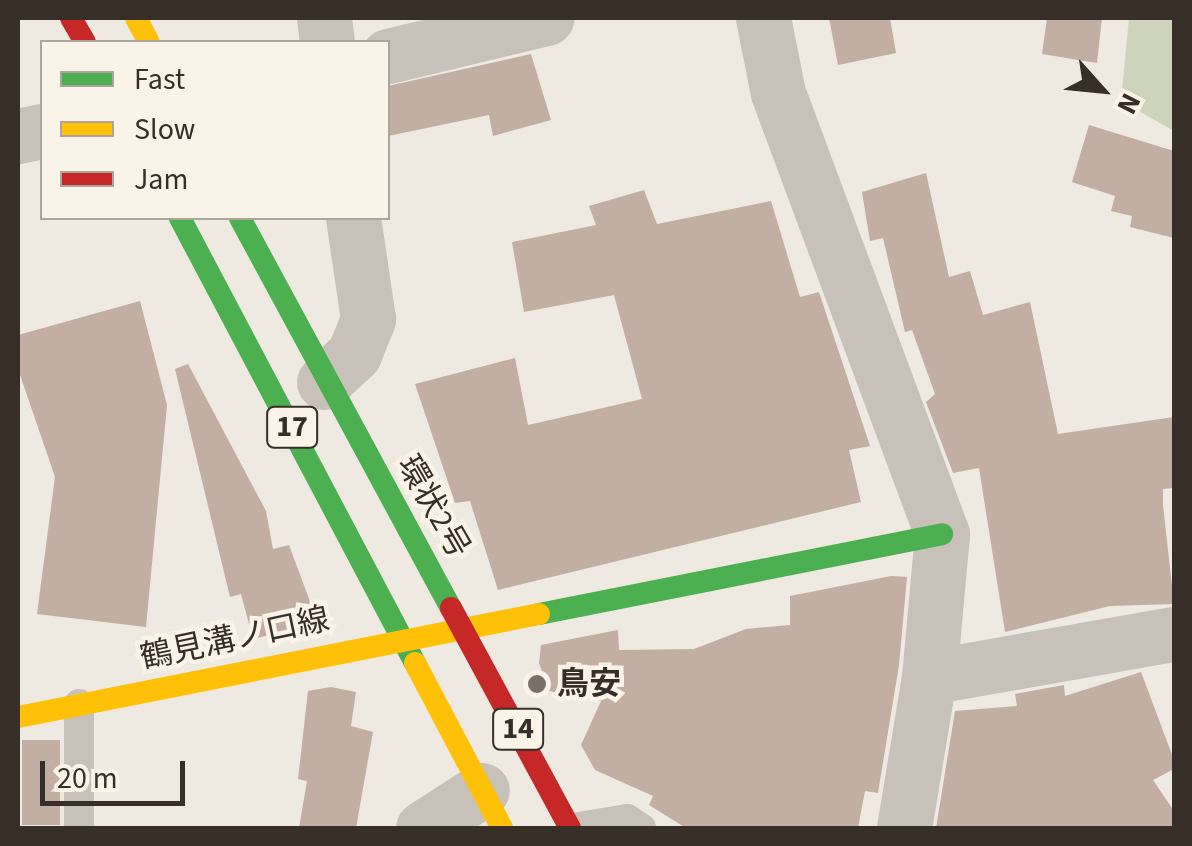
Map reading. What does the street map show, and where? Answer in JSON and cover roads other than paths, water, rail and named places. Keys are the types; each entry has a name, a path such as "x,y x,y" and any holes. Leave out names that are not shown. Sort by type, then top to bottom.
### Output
{"main road":[{"path":"71,18 83,40"},
{"path":"136,18 149,40"},
{"name":"17","path":"181,220 403,637"},
{"name":"環状2号","path":"241,220 324,382 466,630 571,828"},
{"name":"鶴見溝ノ口線","path":"18,716 403,637 466,630 942,534"},
{"name":"14","path":"403,637 492,809"}],"street":[{"path":"390,56 546,18"},
{"path":"763,18 778,92 942,534 930,677 904,828"},
{"path":"324,382 354,354 368,319 353,220"},
{"path":"930,677 1174,634"},
{"path":"423,828 492,809"}],"lane":[{"path":"79,704 79,828"},
{"path":"571,828 627,819 641,828"}],"place":[{"name":"鳥安","path":"537,684"}]}
